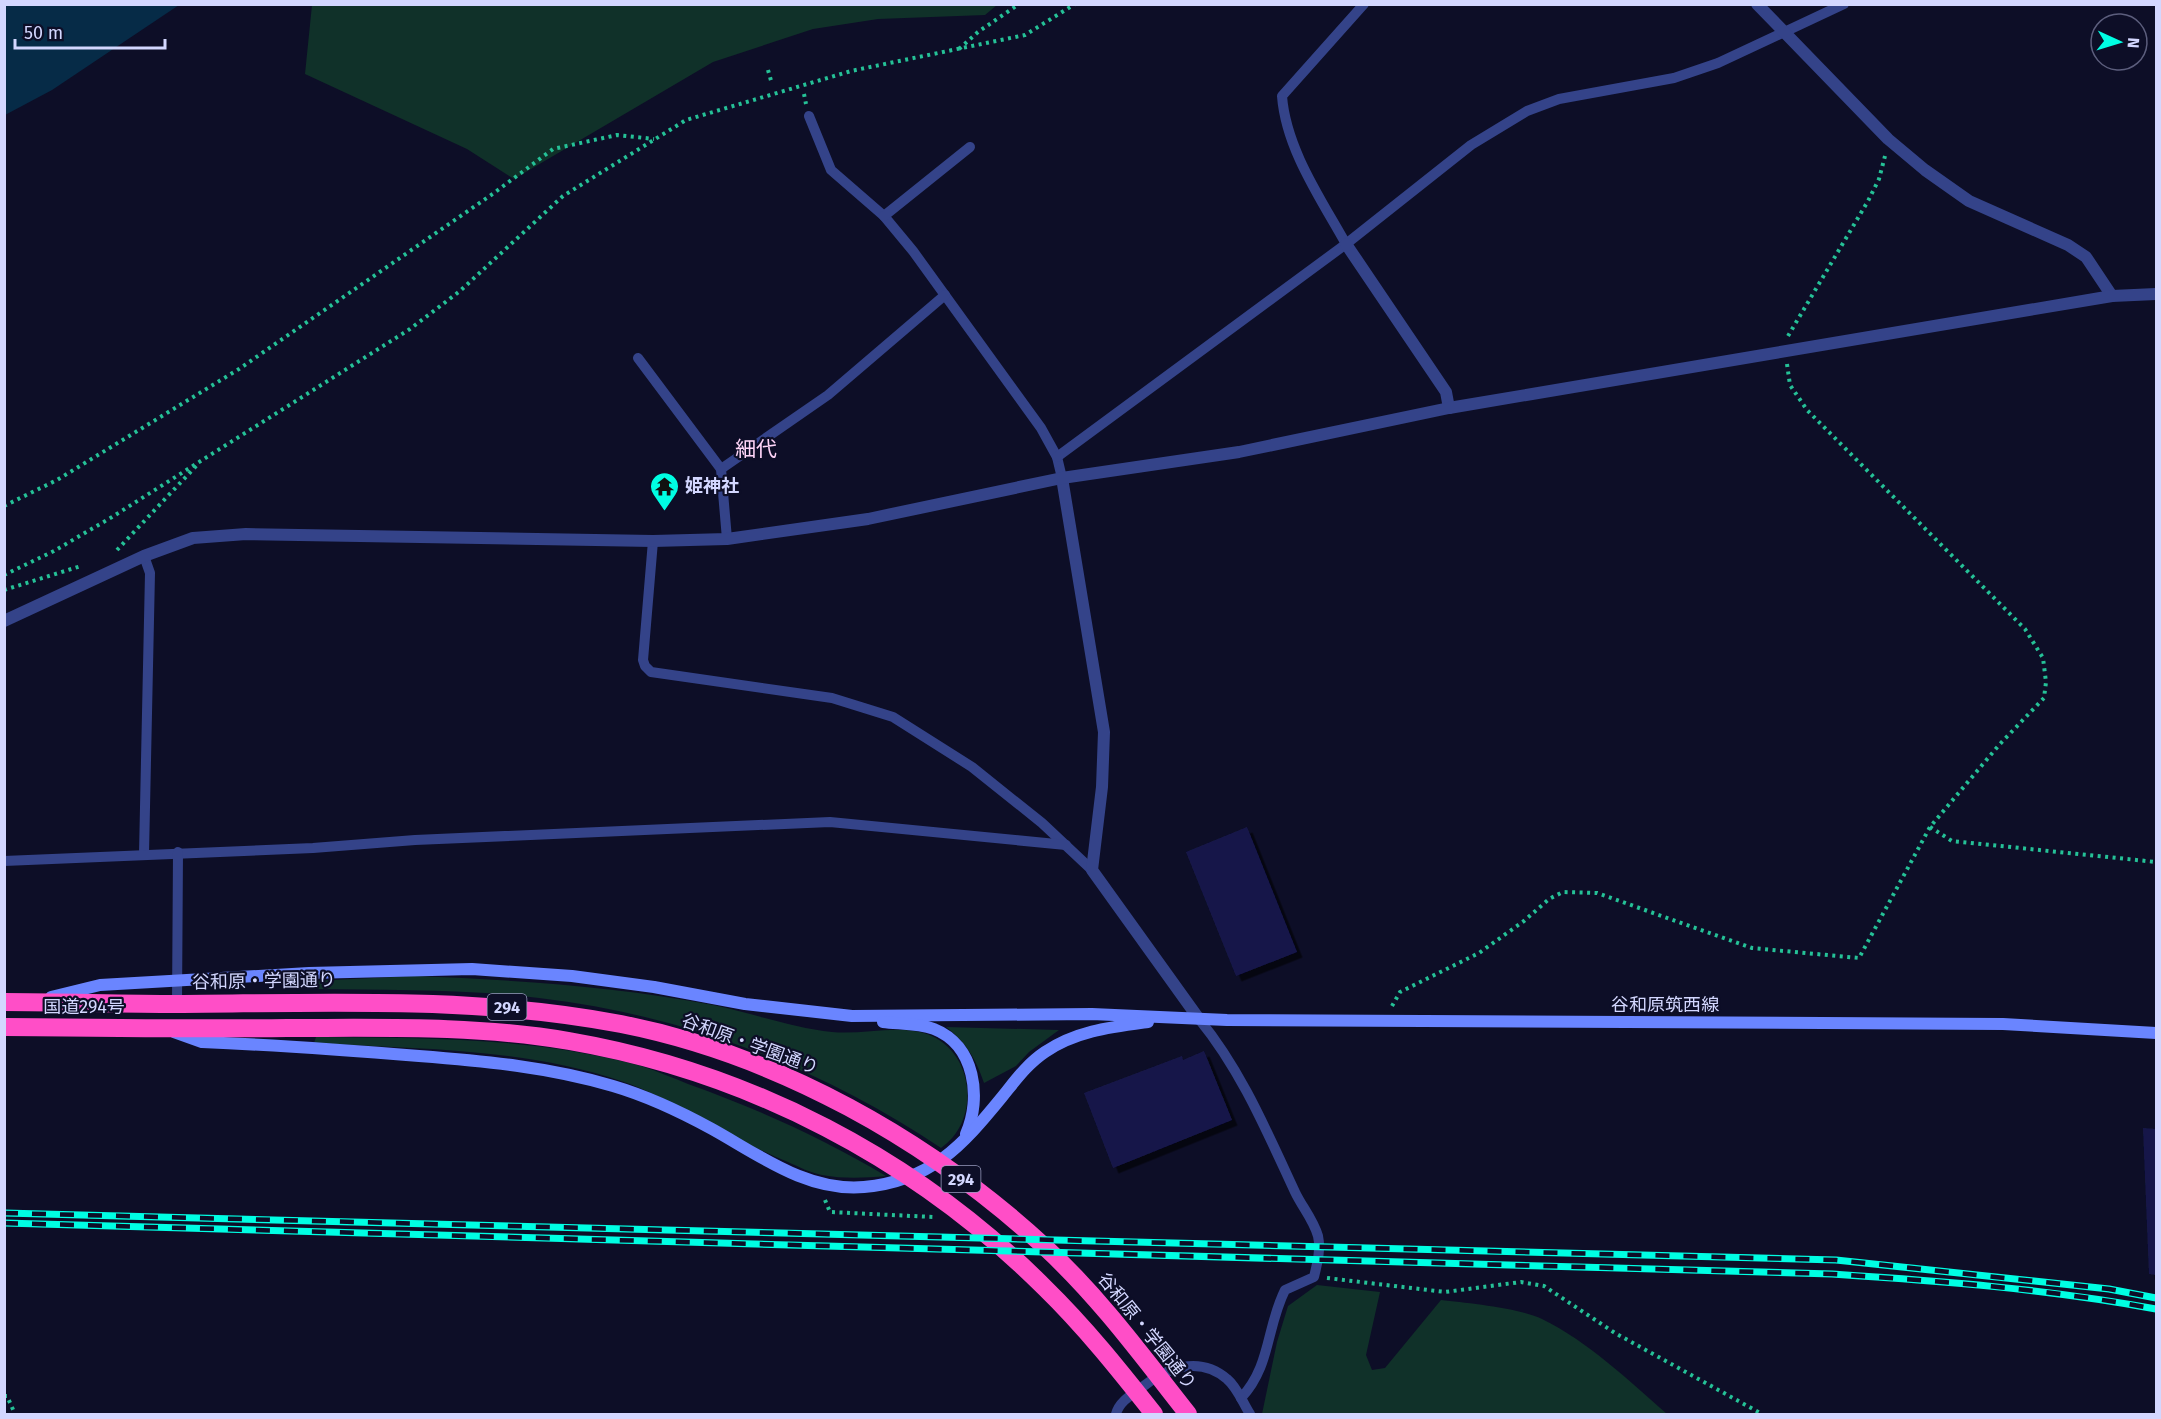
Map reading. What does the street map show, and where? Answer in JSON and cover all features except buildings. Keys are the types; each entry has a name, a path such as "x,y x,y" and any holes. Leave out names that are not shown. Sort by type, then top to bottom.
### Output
{"highway":[{"name":"谷和原・学園通り","path":"30,1002 177,1004 361,1001 504,1007 623,1025 701,1045 771,1071 852,1110 913,1146 975,1189 1038,1241 1079,1281 1121,1327 1188,1414"},
{"name":"国道294号","path":"4,1002 30,1002"},
{"name":"国道294号","path":"4,1028 164,1029"},
{"name":"294","path":"164,1029 443,1028 568,1041 691,1072 764,1097 808,1118 886,1161 937,1195 978,1227 1045,1288 1087,1332 1149,1408"}],"main road":[{"path":"30,1002 100,986 309,973 472,969 572,976 654,987 744,1004 852,1016 934,1029 956,1044 970,1069 975,1088 971,1123 963,1140"},
{"path":"852,1016 1092,1014 1173,1018"},
{"name":"谷和原筑西線","path":"1173,1018 2003,1024 2157,1033"},
{"path":"164,1029 202,1042 310,1047 523,1065 581,1077 649,1098 711,1128 771,1163 831,1186 884,1185 919,1174 954,1150 1025,1069 1054,1046 1069,1038 1098,1029 1173,1018"}],"street":[{"path":"1757,4 1782,33 1888,139 1969,201 2068,245 2086,257 2112,296"},
{"path":"1346,244 1446,392 1449,408"},
{"path":"4,621 144,556 193,538 246,534 653,541 727,539 868,519 1062,478 1239,452 1449,408 2112,296 2157,294"},
{"path":"1062,478 1104,732 1102,787 1092,870 1199,1019"}],"lane":[{"path":"1346,244 1301,162 1282,107 1282,96 1364,4"},
{"path":"1057,457 1346,244 1471,145 1527,111 1559,99 1674,78 1718,63 1844,4"},
{"path":"809,116 831,170 884,216 945,295 1041,428 1057,457 1062,478"},
{"path":"884,216 970,147"},
{"path":"721,469 828,395 945,295"},
{"path":"638,358 721,469 727,539"},
{"path":"653,541 643,660 651,672 815,694 865,706 893,717 917,730 972,767 1066,845 1092,870"},
{"path":"144,556 150,573 144,854"},
{"path":"4,861 830,822 1066,845"},
{"path":"177,1004 178,852"},
{"path":"1199,1019 1226,1056 1258,1113 1298,1199 1311,1217 1319,1247 1314,1277 1285,1290 1274,1316 1263,1364 1253,1385 1240,1398"},
{"path":"1116,1414 1122,1402 1148,1383 1176,1368 1192,1365 1206,1367 1228,1379 1250,1414"}],"path":[{"path":"959,50 978,32 1019,4"},
{"path":"4,575 54,551 410,330 460,291 562,196 686,120 851,71 1025,35 1075,4"},
{"path":"768,70 772,84"},
{"path":"4,506 57,480 239,369 494,193 553,149 617,135 655,138"},
{"path":"1381,1021 1400,992 1479,953 1524,921 1549,899 1563,892 1597,893 1752,948 1859,958 1930,827 1999,745 2044,698 2046,682 2043,657 2017,621 1807,410 1790,385 1786,352 1787,337 1868,201 1879,179 1888,139"},
{"path":"110,557 188,477 201,460"},
{"path":"4,590 89,564"},
{"path":"1930,827 1952,841 2157,862"},
{"path":"825,1200 830,1212 944,1218"},
{"path":"1314,1277 1445,1292 1521,1282 1544,1286 1615,1333 1762,1414"},
{"path":"4,1396 7,1396 15,1414"}],"green space":[{"path":"312,4 997,5 985,15 878,19 813,29 713,62 514,179 467,149 305,74"},
{"path":"415,976 527,982 639,993 713,1005 832,1032 916,1031 943,1043 955,1055 963,1070 967,1087 967,1105 954,1136 941,1148 895,1119 799,1069 749,1049 646,1017 593,1006 511,995 426,990 312,989 311,981"},
{"path":"946,1027 1059,1030 1029,1052 1016,1066 984,1083 970,1052"},
{"path":"316,1037 480,1041 521,1044 601,1056 659,1072 789,1125 886,1176 846,1178 814,1173 767,1153 643,1089 584,1070 508,1056 469,1052 314,1043"},
{"path":"1317,1285 1380,1292 1366,1355 1372,1370 1385,1368 1441,1300 1493,1306 1532,1315 1559,1328 1608,1362 1667,1414 1262,1414 1277,1342 1288,1306"}],"water":[{"path":"5,4 179,5 52,90 5,115"}],"railway":[{"path":"4,1213 1836,1260 2109,1289 2156,1298"},
{"path":"4,1223 1832,1274 2035,1291 2156,1309"}],"place":[{"name":"姫神社","path":"664,512"}],"district":[{"name":"細代","path":"756,449"}]}
